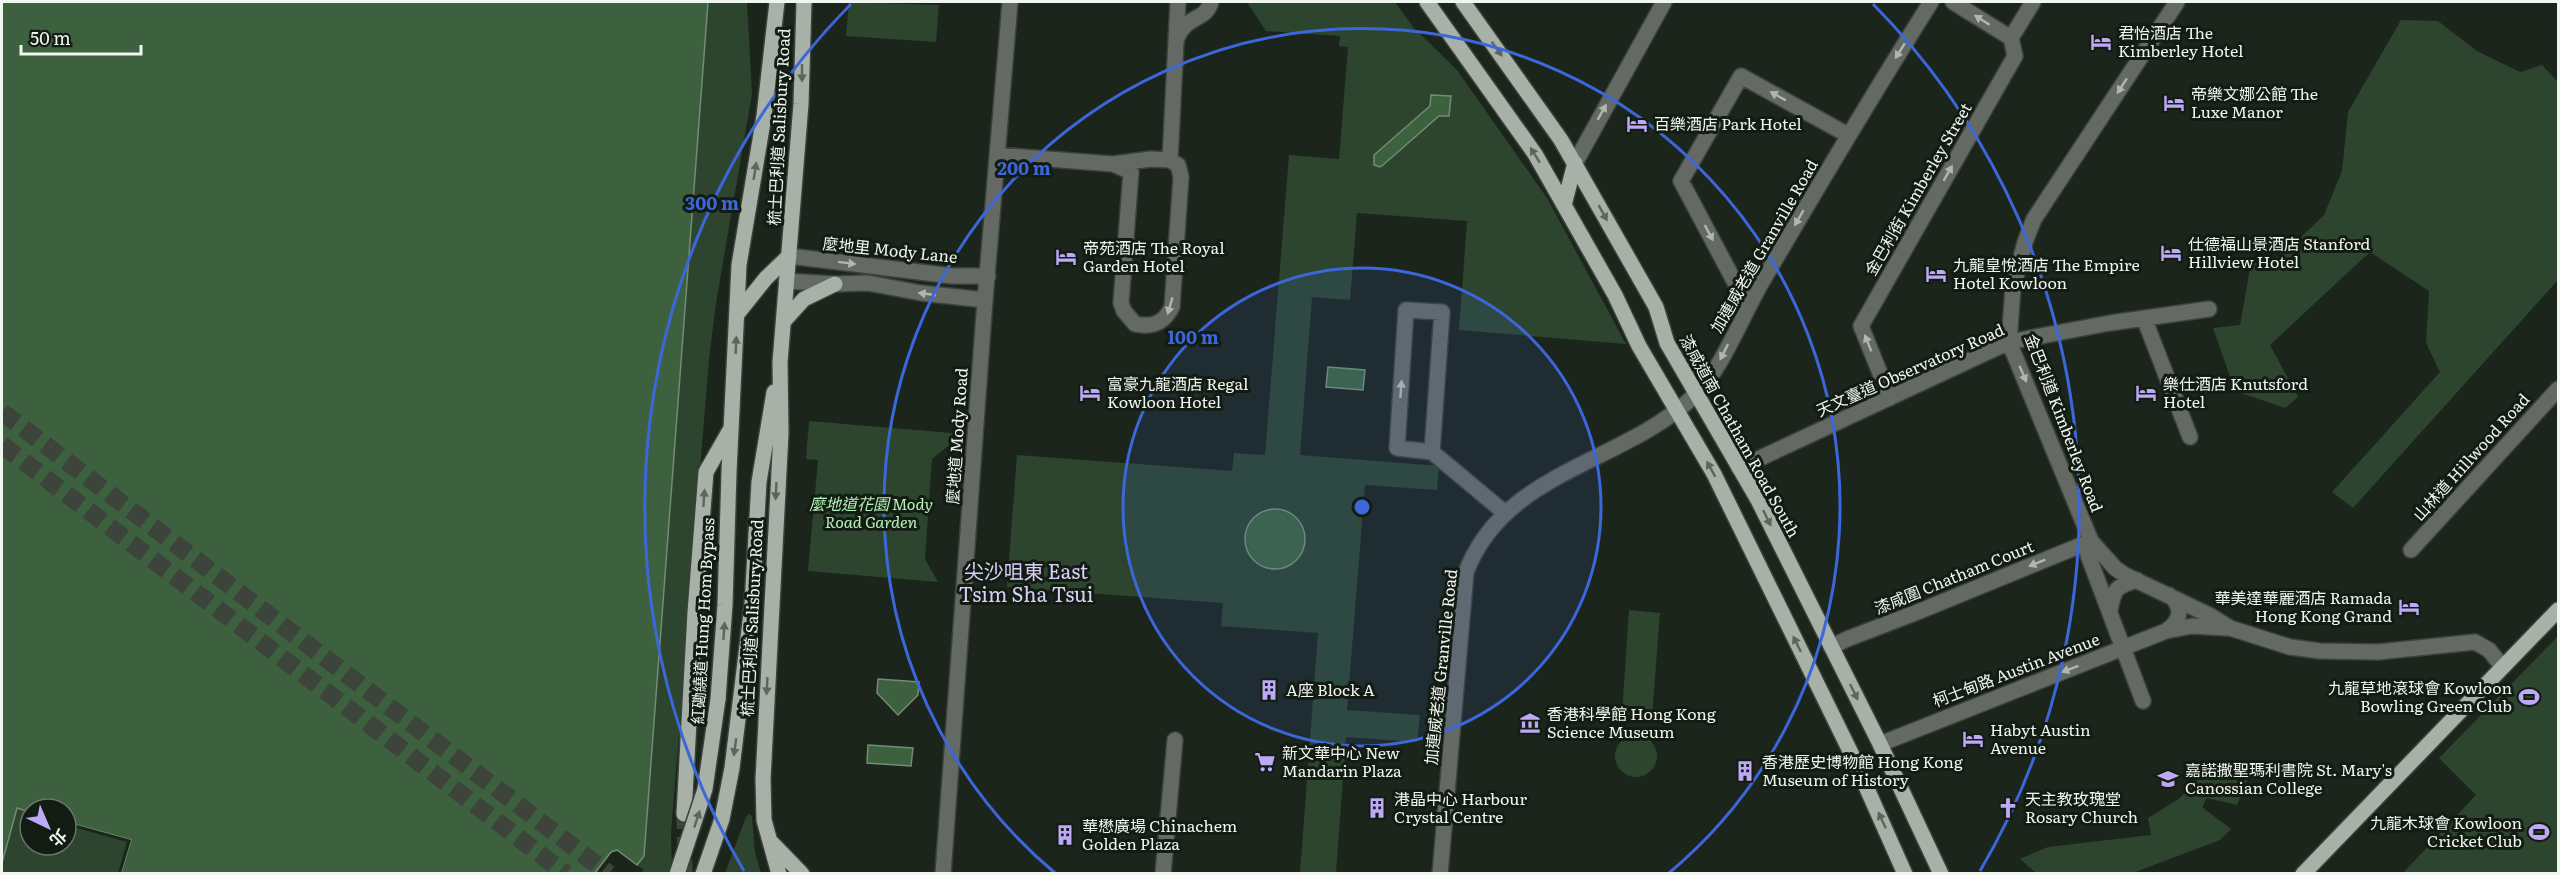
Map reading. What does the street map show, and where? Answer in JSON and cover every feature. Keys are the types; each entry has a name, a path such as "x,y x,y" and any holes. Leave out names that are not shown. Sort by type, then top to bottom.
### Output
{"main road":[{"name":"梳士巴利道 Salisbury Road","path":"729,472 739,265 764,116 777,2"},
{"name":"梳士巴利道 Salisbury Road","path":"703,873 722,819 730,785 752,605 759,482 780,362 784,321 801,104 804,2"},
{"path":"1427,2 1535,154 1615,295 1639,346 1714,474 1852,755 1905,873"},
{"name":"漆咸道南 Chatham Road South","path":"1463,2 1561,140 1656,307 1667,343 1758,500 1880,744 1941,873"},
{"path":"1564,206 1575,163"},
{"path":"738,313 766,278 789,256"},
{"path":"784,321 804,299 835,284"},
{"name":"梳士巴利道 Salisbury Road","path":"779,873 764,820 763,779 781,433 780,362"},
{"name":"梳士巴利道 Salisbury Road","path":"684,814 695,612 706,472 733,424"},
{"name":"紅磡繞道 Hung Hom Bypass","path":"677,873 701,804 710,763 726,605 729,472"},
{"path":"2303,873 2559,610"},
{"path":"769,840 802,873"}],"street":[{"name":"麼地道 Mody Road","path":"943,873 985,300 1010,2"},
{"path":"1170,160 1178,2"},
{"path":"1177,38 1183,25 1205,13 1212,2"},
{"path":"1575,163 1664,2"},
{"name":"加連威老道 Granville Road","path":"1440,873 1466,572 1482,539 1519,500 1677,411 1697,394 1711,376 1748,307 1848,135 1931,2"},
{"path":"1953,2 2011,38"},
{"name":"金巴利街 Kimberley Street","path":"1890,398 1861,326 2015,56 2011,38 2033,2"},
{"name":"金巴利道 Kimberley Road","path":"2143,701 2125,648 2088,555 2091,541 2009,342 2013,288 2034,219 2177,2"},
{"path":"1748,307 1681,181 1741,76 1848,135"},
{"path":"997,155 1113,164 1132,160 1170,160 1178,165 1181,173 1172,307 1162,322 1144,326 1129,319 1121,303 1131,172 1113,164"},
{"name":"麼地里 Mody Lane","path":"789,256 952,276 988,276"},
{"path":"786,281 835,284 868,283 921,293 985,300"},
{"name":"天文臺道 Observatory Road","path":"1739,468 2009,342 2209,309"},
{"path":"1432,452 1442,312 1406,310 1397,448 1432,452 1505,513"},
{"path":"2144,318 2190,437"},
{"name":"山林道 Hillwood Road","path":"2411,550 2559,388"},
{"name":"柯士甸路 Austin Avenue","path":"2091,541 2115,568 2137,580 2230,628 2290,647 2320,651 2378,652 2475,642 2489,650 2502,666"},
{"name":"漆咸圍 Chatham Court","path":"1832,647 2091,541"},
{"path":"2110,610 2113,593 2121,584 2137,580"},
{"path":"2166,593 2174,599 2180,610 2176,622 2166,631"},
{"name":"柯士甸路 Austin Avenue","path":"1880,744 2166,631 2192,626 2230,628"},
{"path":"1163,873 1175,740"}],"green space":[{"path":"708,2 747,2 752,94 716,303 709,359 671,833 672,873 643,873 643,869 637,865 644,856"},
{"path":"849,2 939,5 936,42 846,36"},
{"path":"1247,2 1395,2 1413,27 1457,70 1547,198 1626,344 1459,330 1467,221 1357,213 1350,300 1312,297 1300,455 1439,466 1437,490 1365,485 1347,710 1420,715 1417,742 1346,737 1336,873 1300,873 1318,633 1221,626 1223,603 1007,587 1017,455 1232,471 1234,453 1265,455 1289,155 1339,159 1348,47 1339,46 1340,36 1266,31"},
{"path":"2401,20 2438,21 2477,51 2520,72 2542,65 2558,82 2558,280 2353,508 2332,492 2440,372 2426,343 2429,291 2370,252 2270,345 2298,397 2285,408 2235,391 2213,328 2240,325 2251,263 2281,256 2324,215 2342,171 2348,112"},
{"name":"麼地道花園 Mody Road Garden","path":"809,421 963,434 932,459 925,559 938,582 808,571 818,460 806,459"},
{"path":"1629,610 1660,613 1652,716 1622,714"},
{"name":"九龍草地滾球會 Kowloon Bowling Green Club","path":"2558,636 2558,873 2402,874 2476,795 2439,758"},
{"path":"1636,735 1644,736 1651,741 1656,748 1656,764 1651,771 1644,776 1636,777 1628,776 1621,771 1616,764 1615,756 1616,748 1621,741 1628,736"},
{"path":"2207,768 2248,778 2237,805 2207,798 2202,807 2231,829 2220,840 2133,873 2036,873 2020,859 2048,847 2151,835 2148,818 2180,798"},
{"path":"17,808 18,857 78,857 78,825 131,840 121,873 2,874 2,863"},
{"path":"749,814 752,816 755,853 761,873 725,873 746,817"}],"shaded area":[{"path":"2,2 708,2 644,856 637,865 617,850 611,852 595,873 121,873 131,840 78,825 78,797 18,797 18,808 2,863"},
{"path":"1431,95 1451,96 1449,116 1439,116 1383,165 1380,167 1374,165 1374,155 1430,106"},
{"path":"1328,367 1365,370 1363,390 1326,387"},
{"path":"1275,509 1287,511 1300,522 1305,539 1303,551 1292,564 1275,569 1263,567 1250,556 1245,539 1247,527 1258,514"},
{"path":"878,679 919,682 918,695 898,715 877,693"},
{"path":"868,745 913,748 911,766 867,763"}],"pier":[{"path":"78,825 131,840 121,873 118,873 127,842 78,828"}],"tunnel":[{"path":"2,412 609,874"},
{"path":"2,445 566,874"},
{"path":"684,814 685,874"}],"place":[{"name":"君怡酒店 The Kimberley Hotel","path":"2101,42"},
{"name":"帝樂文娜公館 The Luxe Manor","path":"2174,103"},
{"name":"百樂酒店 Park Hotel","path":"1637,124"},
{"name":"仕德福山景酒店 Stanford Hillview Hotel","path":"2171,253"},
{"name":"帝苑酒店 The Royal Garden Hotel","path":"1066,257"},
{"name":"九龍皇悅酒店 The Empire Hotel Kowloon","path":"1936,274"},
{"name":"富豪九龍酒店 Regal Kowloon Hotel","path":"1090,393"},
{"name":"樂仕酒店 Knutsford Hotel","path":"2146,393"},
{"name":"華美達華麗酒店 Ramada Hong Kong Grand","path":"2409,607"},
{"name":"A座 Block A","path":"1269,690"},
{"name":"九龍草地滾球會 Kowloon Bowling Green Club","path":"2529,697"},
{"name":"香港科學館 Hong Kong Science Museum","path":"1530,723"},
{"name":"Habyt Austin Avenue","path":"1973,739"},
{"name":"新文華中心 New Mandarin Plaza","path":"1265,762"},
{"name":"香港歷史博物館 Hong Kong Museum of History","path":"1745,771"},
{"name":"嘉諾撒聖瑪利書院 St. Mary's Canossian College","path":"2168,779"},
{"name":"港晶中心 Harbour Crystal Centre","path":"1377,808"},
{"name":"天主教玫瑰堂 Rosary Church","path":"2008,808"},
{"name":"九龍木球會 Kowloon Cricket Club","path":"2539,832"},
{"name":"華懋廣場 Chinachem Golden Plaza","path":"1065,835"}],"district":[{"name":"尖沙咀東 East Tsim Sha Tsui","path":"1026,584"}]}
